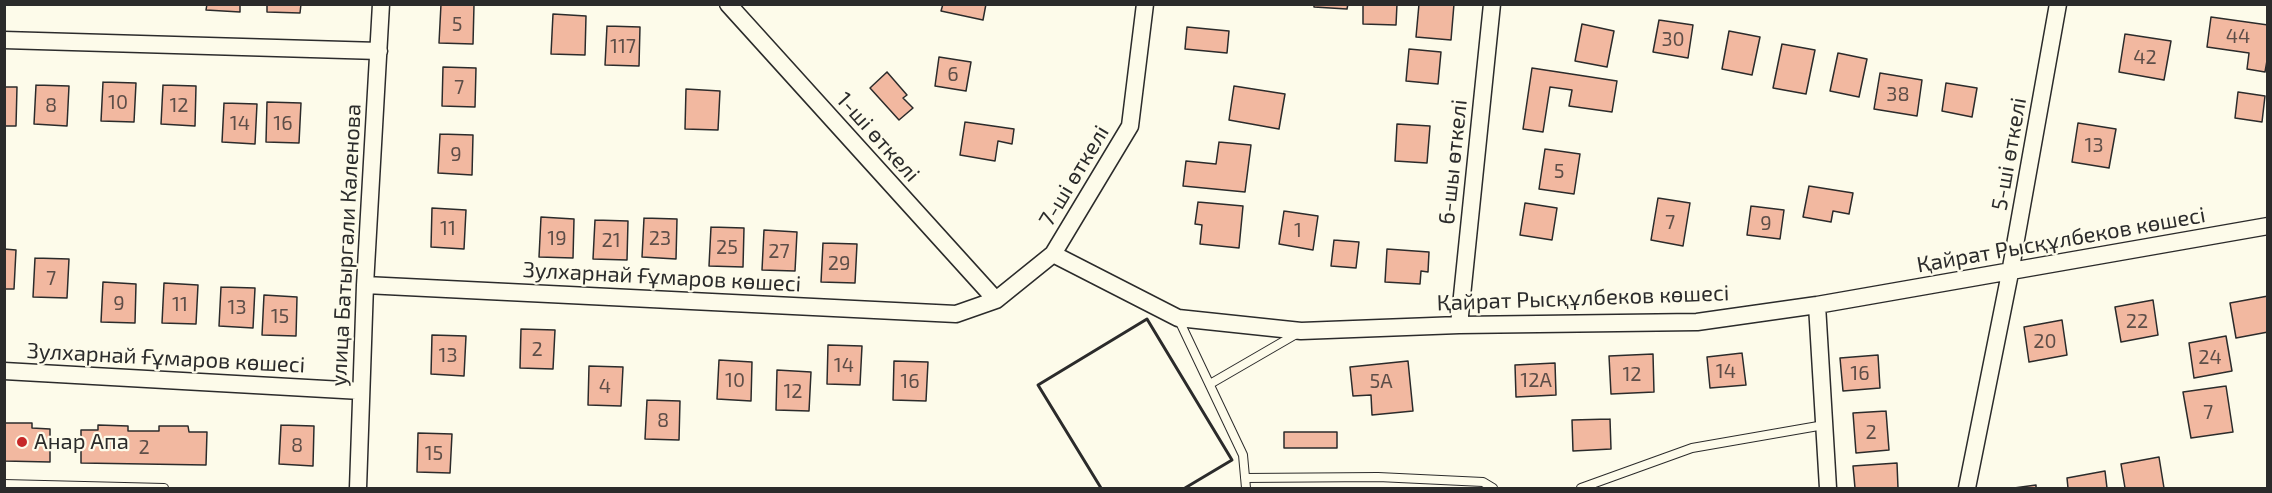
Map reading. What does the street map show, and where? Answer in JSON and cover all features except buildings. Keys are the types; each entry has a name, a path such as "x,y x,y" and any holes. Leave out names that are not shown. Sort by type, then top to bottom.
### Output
{"street":[{"name":"улица Батыргали Каленова","path":"358,489 365,285 381,4"},
{"name":"1-ші өткелі","path":"728,4 996,300"},
{"name":"7-ші өткелі","path":"956,314 996,300 1053,254 1130,126 1145,4"},
{"name":"6-шы өткелі","path":"1459,325 1492,4"},
{"name":"5-ші өткелі","path":"1967,489 2010,273 2058,4"},
{"path":"4,40 378,51"},
{"name":"Қайрат Рысқұлбеков көшесі","path":"1053,254 1178,318 1300,332 1459,325 1697,322 2010,273 2268,226"},
{"name":"Зулхарнай Ғұмаров көшесі","path":"365,285 956,314"},
{"path":"1817,305 1828,489"},
{"name":"Зулхарнай Ғұмаров көшесі","path":"4,371 362,391"}],"lane":[{"path":"1178,318 1243,455 1246,489"},
{"path":"1210,384 1300,332"},
{"path":"1581,489 1692,448 1824,425"},
{"path":"1245,478 1378,477 1483,482 1492,489"},
{"path":"4,484 164,489"}],"wall":[{"path":"1101,488 1038,385 1147,319 1232,460 1185,488"}],"place":[{"name":"Анар Апа","path":"22,442"}]}
